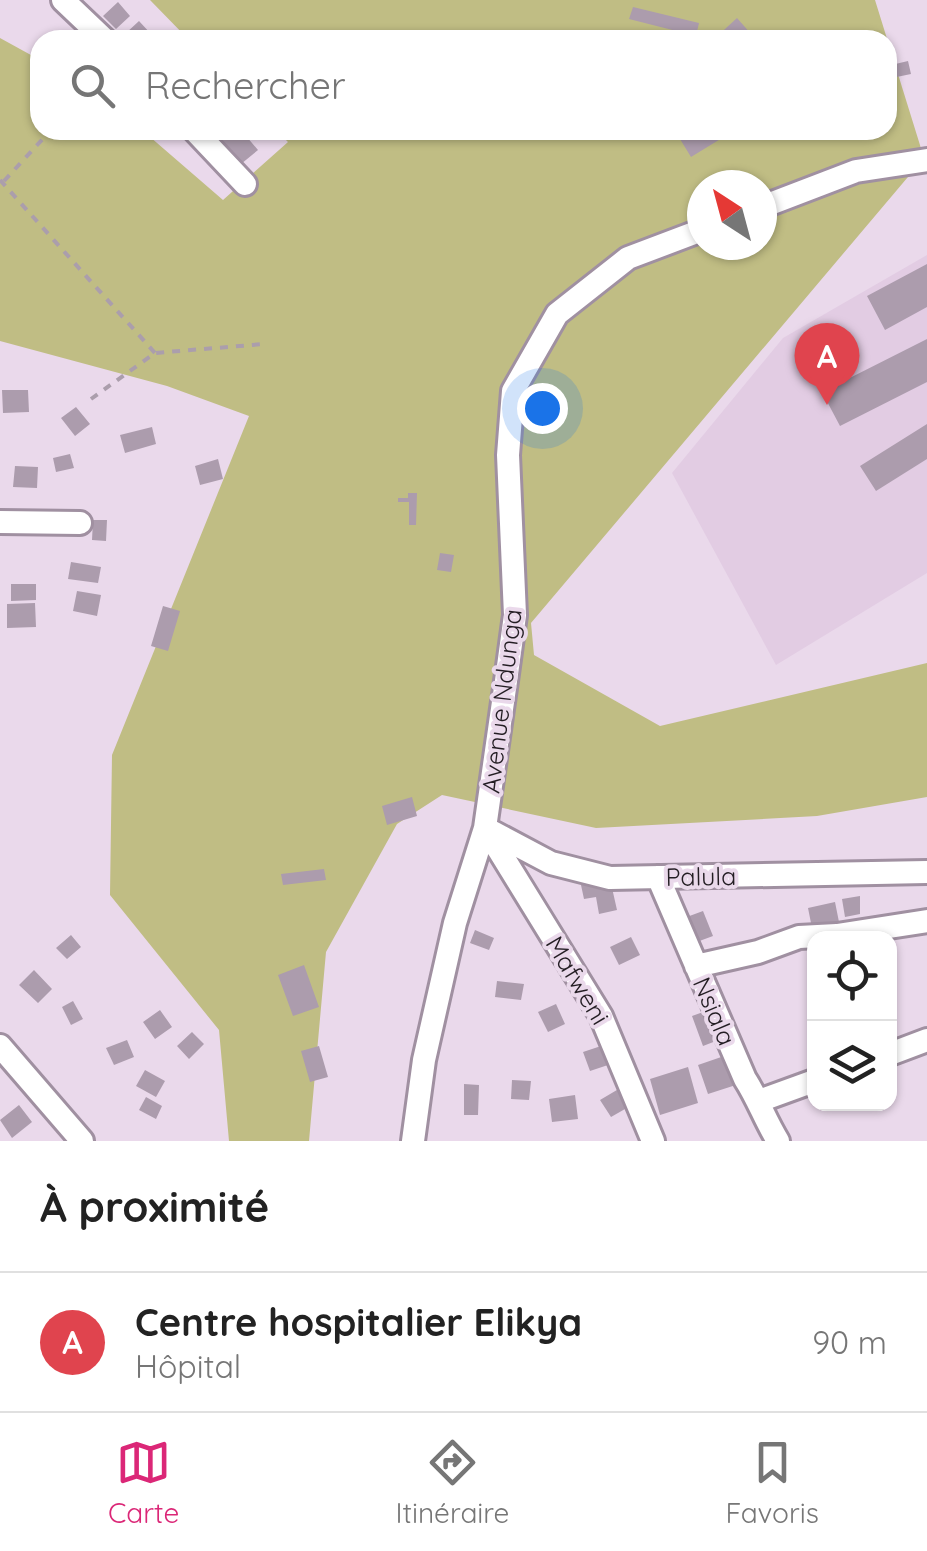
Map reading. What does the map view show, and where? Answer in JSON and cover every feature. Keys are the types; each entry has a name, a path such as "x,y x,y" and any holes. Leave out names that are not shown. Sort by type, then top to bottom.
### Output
{"street":[{"path":"63,0 94,30"},
{"path":"203,140 245,184"},
{"path":"777,201 856,171 927,160"},
{"name":"Avenue Ndunga","path":"413,1141 424,1060 452,938 486,828 515,615 508,455 513,391 557,314 628,258 687,236"},
{"path":"0,522 80,523"},
{"name":"Palula","path":"486,828 551,863 610,878 927,872"},
{"name":"Mafweni","path":"486,828 601,1016 653,1141"},
{"name":"Nsiala","path":"658,877 745,1080 778,1141"},
{"path":"696,966 799,938 927,921"},
{"path":"897,1051 927,1040"},
{"path":"0,1046 82,1141"},
{"path":"759,1100 807,1083"}],"path":[{"path":"41,140 2,180 155,353"},
{"path":"92,399 155,353 264,344"}],"shaded area":[{"path":"150,0 875,0 884,30 179,30"},
{"path":"0,38 30,54 30,140 154,140 223,200 286,140 897,140 897,71 924,158 531,623 534,655 660,726 927,663 927,797 817,816 596,828 442,795 397,824 326,952 309,1141 229,1141 219,1030 110,895 112,755 249,416 167,386 0,341"},
{"path":"927,255 927,573 776,665 672,473 783,338"}],"building":[{"path":"118,2 130,16 116,29 103,16"},
{"path":"633,7 699,23 697,30 672,30 629,19"},
{"path":"737,18 748,30 724,30"},
{"path":"139,21 147,30 129,30"},
{"path":"908,61 911,74 897,77 897,64"},
{"path":"220,140 250,140 258,150 241,164"},
{"path":"681,140 719,140 691,157"},
{"path":"927,264 927,307 885,330 867,296"},
{"path":"927,339 927,382 840,426 822,392"},
{"path":"2,390 28,390 29,412 3,413"},
{"path":"76,407 90,424 75,436 61,418"},
{"path":"927,424 927,459 876,491 860,466"},
{"path":"152,427 156,444 125,453 120,435"},
{"path":"70,454 74,468 56,472 53,458"},
{"path":"218,459 223,479 200,485 195,466"},
{"path":"15,466 38,467 37,488 13,487"},
{"path":"408,493 417,493 416,525 409,525 409,502 398,502 398,498 408,498"},
{"path":"93,520 107,520 106,541 92,540"},
{"path":"440,553 454,555 451,572 437,570"},
{"path":"71,562 101,567 98,583 68,579"},
{"path":"11,584 36,584 36,600 11,601"},
{"path":"77,591 101,595 97,616 73,611"},
{"path":"35,603 36,627 7,628 7,604"},
{"path":"163,606 180,611 168,651 151,646"},
{"path":"412,797 417,816 387,825 382,806"},
{"path":"324,869 326,880 283,885 281,874"},
{"path":"610,879 617,910 599,914 596,897 584,899 581,885"},
{"path":"860,896 860,914 845,917 842,899"},
{"path":"835,902 839,922 812,928 808,908"},
{"path":"703,911 713,936 694,943 684,918"},
{"path":"475,930 494,938 489,950 470,943"},
{"path":"71,935 81,947 67,959 56,948"},
{"path":"631,937 640,955 619,965 610,947"},
{"path":"304,965 319,1007 293,1016 278,975"},
{"path":"34,970 52,989 38,1003 19,985"},
{"path":"497,981 524,984 521,1000 495,997"},
{"path":"73,1001 83,1019 71,1025 62,1007"},
{"path":"556,1004 565,1024 548,1032 538,1012"},
{"path":"160,1010 172,1027 155,1039 143,1022"},
{"path":"706,1011 716,1041 703,1046 692,1016"},
{"path":"192,1032 204,1044 189,1059 177,1046"},
{"path":"127,1040 134,1057 114,1065 106,1048"},
{"path":"604,1045 611,1064 590,1071 583,1052"},
{"path":"319,1046 328,1077 310,1082 301,1051"},
{"path":"730,1054 739,1084 708,1094 698,1065"},
{"path":"688,1067 698,1103 660,1115 650,1079"},
{"path":"145,1070 165,1081 156,1097 136,1086"},
{"path":"512,1080 531,1081 529,1100 511,1099"},
{"path":"464,1084 479,1085 478,1115 464,1115"},
{"path":"622,1087 632,1105 611,1117 600,1100"},
{"path":"575,1095 578,1119 552,1122 549,1099"},
{"path":"146,1097 162,1106 156,1119 139,1110"},
{"path":"19,1105 32,1122 12,1138 0,1120"}],"place":[{"name":"Centre hospitalier Elikya","path":"827,405"}]}
